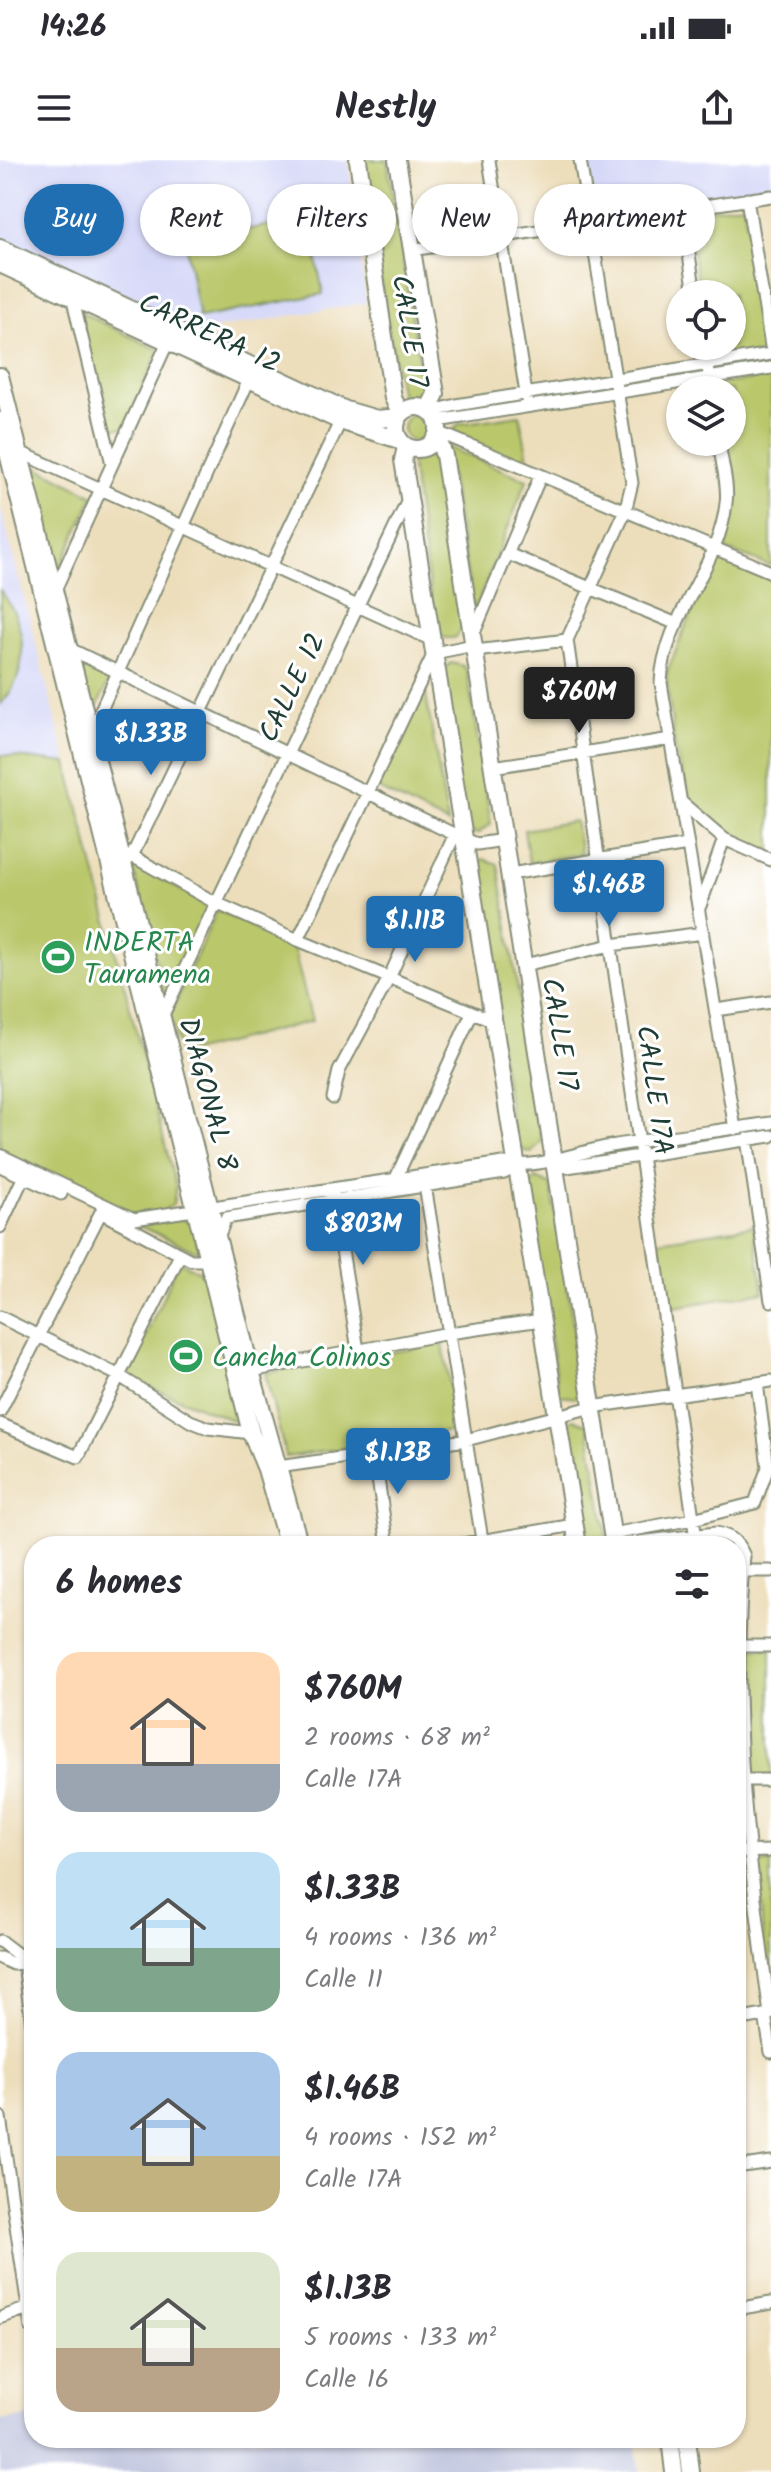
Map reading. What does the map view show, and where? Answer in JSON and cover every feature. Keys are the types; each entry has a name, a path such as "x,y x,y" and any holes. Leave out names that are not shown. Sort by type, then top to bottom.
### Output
{"street":[{"name":"CALLE 17","path":"358,160 393,398 400,415"},
{"name":"CALLE 17","path":"397,160 436,394 434,422 444,455 612,1536"},
{"path":"489,160 493,184"},
{"path":"580,160 584,184"},
{"path":"715,203 771,196"},
{"path":"747,199 771,346"},
{"name":"CARRERA 12","path":"0,248 73,290 403,443"},
{"path":"504,256 527,400"},
{"path":"16,454 101,487 183,527 358,604 433,647 567,640 625,512 632,483 596,256"},
{"path":"689,256 693,280"},
{"name":"CARRERA 12","path":"0,264 73,290"},
{"path":"73,290 112,464"},
{"path":"56,588 170,335"},
{"path":"434,422 527,400 617,386 706,364 771,354"},
{"path":"706,360 709,376"},
{"path":"741,376 771,368"},
{"path":"85,732 118,672 252,373"},
{"name":"DIAGONAL 8","path":"0,376 16,454 85,732 124,863 155,1019 204,1208 208,1257 251,1433 266,1469 285,1536"},
{"path":"617,386 666,385"},
{"path":"576,1536 494,1021 460,836 403,460 403,443 396,427 400,415 414,407 434,422 540,477 771,572"},
{"name":"CARRERA 12","path":"343,416 377,419 400,415"},
{"path":"343,416 201,712 124,863 298,940 494,1021"},
{"name":"DIAGONAL 8","path":"0,421 16,454 56,588 65,651"},
{"path":"101,422 112,433 127,431"},
{"path":"403,443 425,448 434,422"},
{"path":"721,456 727,503 713,549 677,624 662,672 735,1129"},
{"path":"474,644 540,477"},
{"name":"CALLE 12","path":"155,1019 410,497"},
{"path":"508,554 677,624"},
{"name":"CALLE 17A","path":"567,640 695,1536"},
{"path":"298,940 370,791 433,647"},
{"path":"65,651 118,672 477,844 504,840"},
{"path":"493,767 671,739"},
{"path":"681,802 724,839 771,860"},
{"path":"333,1098 336,1080 460,836"},
{"path":"699,910 724,839"},
{"path":"510,874 688,845"},
{"path":"524,965 611,945 703,933"},
{"path":"716,1010 771,1002"},
{"path":"395,1180 472,1013"},
{"path":"0,1166 102,1210 134,1219 204,1208 333,1195 424,1181 503,1163 518,1166 555,1161 566,1154 639,1141 771,1123"},
{"path":"555,1161 567,1167 771,1136"},
{"path":"747,1139 771,1301"},
{"path":"0,1155 191,1260 208,1257 226,1218 395,1180 424,1181"},
{"path":"0,1227 24,1176"},
{"path":"424,1181 482,1536"},
{"path":"333,1195 358,1350"},
{"name":"DIAGONAL 8","path":"204,1208 219,1238 251,1371 297,1536"},
{"path":"0,1411 102,1210"},
{"path":"0,1424 78,1457 180,1255"},
{"path":"0,1317 118,1375 190,1421 208,1428 251,1433"},
{"path":"251,1371 449,1333 542,1320"},
{"path":"278,1467 466,1440 592,1407 771,1381"},
{"path":"634,1536 750,1506 761,1496 769,1467 757,1383"},
{"path":"374,1452 387,1536"},
{"path":"518,1536 574,1525"},
{"path":"746,1571 771,1571"},
{"path":"746,1646 771,1646"},
{"path":"746,1780 771,1780"},
{"path":"746,1851 771,1851"},
{"path":"746,1875 769,2015 771,2052"},
{"path":"0,1941 24,1957"},
{"path":"0,1958 13,1964 24,1963"},
{"path":"746,2018 769,2015"},
{"path":"0,2117 4,2176 24,2286"},
{"path":"746,2166 771,2162"},
{"path":"746,2307 771,2303"},
{"path":"0,2318 24,2309"},
{"path":"671,2448 674,2472"},
{"path":"688,2448 691,2472"}],"shaded area":[{"path":"0,160 348,160 351,184 267,184 267,256 360,256 366,303 200,331 28,256 124,256 124,184 24,184 24,254 0,244"},
{"path":"588,160 771,160 771,191 715,200 715,184 592,184"},
{"path":"0,506 67,763 0,755"},
{"path":"24,2417 24,2448 636,2448 639,2472 0,2472 0,2421"}],"green space":[{"path":"358,160 387,160 391,184 362,184"},
{"path":"743,204 768,352 746,356 746,280 698,280 694,256 715,256 715,208"},
{"path":"396,217 425,400 403,408 375,256 396,256"},
{"path":"267,226 267,256 316,256 323,294 199,318 188,256 251,256 251,229"},
{"path":"78,311 159,350 125,428 111,428 105,420"},
{"path":"771,377 771,566 718,547 731,502 725,456 746,456 746,381"},
{"path":"417,414 427,418 431,428 427,438 417,442 407,438 403,428 407,418"},
{"path":"520,415 529,465 455,437 454,429 459,424"},
{"path":"445,446 527,480 474,612"},
{"path":"423,455 439,461 465,626 454,638 445,638 436,632 411,463"},
{"path":"30,463 94,496 58,572"},
{"path":"715,554 771,578 771,853 720,832 690,800 675,748 666,675"},
{"path":"0,590 16,618 22,648 17,678 0,705"},
{"path":"451,663 463,666 467,671 491,824 477,834 465,829 439,673"},
{"path":"81,666 109,681 92,718"},
{"path":"425,689 448,824 377,788"},
{"name":"INDERTA Tauramena","path":"0,755 67,763 176,1187 173,1205 160,1213 131,1215 0,1151"},
{"path":"575,821 581,854 529,863 524,830"},
{"path":"483,859 498,864 542,1141 531,1153 516,1147 470,868"},
{"path":"133,867 211,906 166,1001"},
{"path":"217,910 293,946 312,1021 180,1055 170,1015"},
{"path":"536,1178 551,1185 583,1390 575,1398 559,1395 526,1189"},
{"path":"184,1219 193,1225 200,1253 135,1224"},
{"path":"753,1226 764,1292 668,1308 658,1241"},
{"path":"179,1261 209,1277 242,1424 127,1378"},
{"path":"443,1344 457,1430 286,1457 265,1373"},
{"path":"573,1419 588,1425 606,1536 580,1536 565,1424"},
{"path":"746,1649 771,1649 771,1779 746,1779"},
{"path":"759,1863 771,1863 771,2000 763,1945"}],"place":[{"name":"INDERTA Tauramena","path":"58,957"},
{"name":"Cancha Colinos","path":"186,1356"}]}
